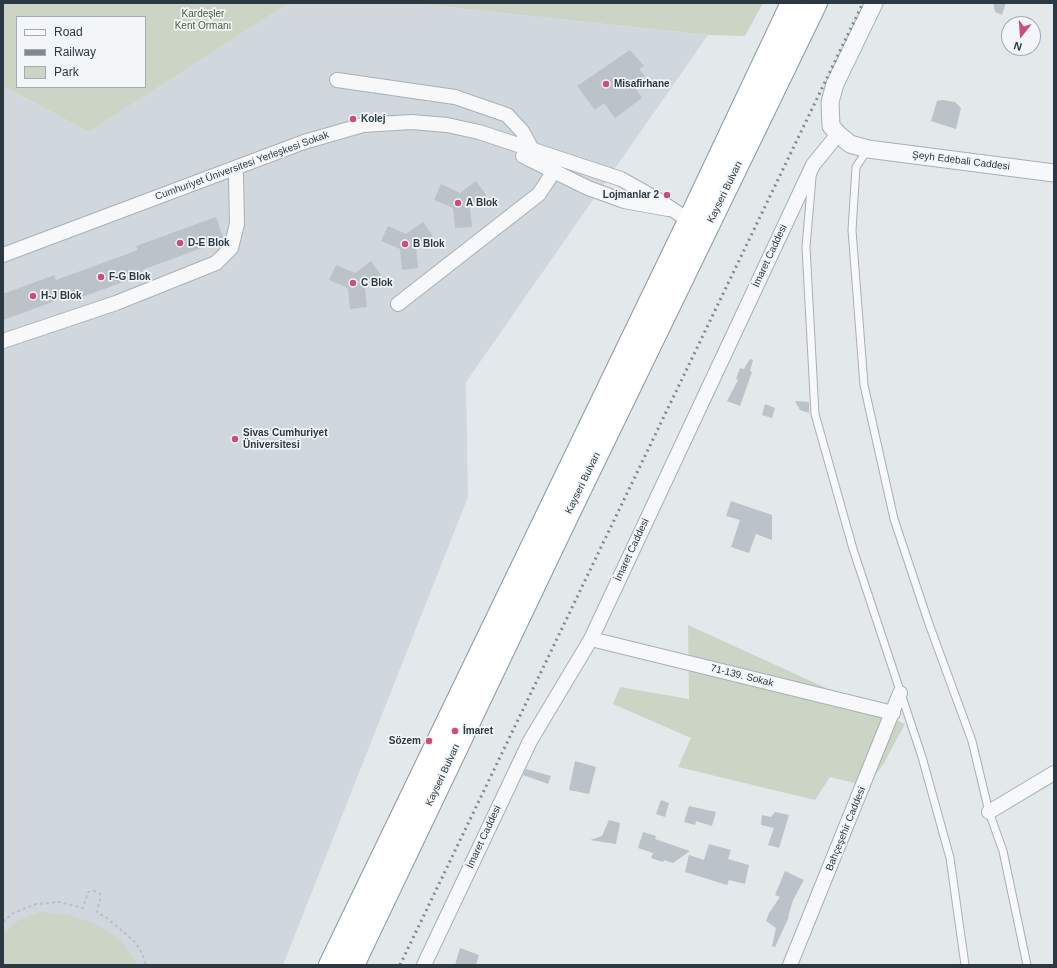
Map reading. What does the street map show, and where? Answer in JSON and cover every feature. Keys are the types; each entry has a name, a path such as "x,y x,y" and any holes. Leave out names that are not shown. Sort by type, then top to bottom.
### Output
{"highway":[{"name":"Kayseri Bulvarı","path":"353,965 570,510 698,226 792,3"},
{"name":"Kayseri Bulvarı","path":"330,965 698,226 816,3"}],"street":[{"path":"838,134 831,126 830,102 835,84 874,3"},
{"path":"337,80 455,97 506,115 522,131 534,151"},
{"name":"Cumhuriyet Üniversitesi Yerleşkesi Sokak","path":"3,255 304,142 363,125 412,122 448,125 479,132 621,179 655,198 670,210"},
{"name":"Cumhuriyet Üniversitesi Yerleşkesi Sokak","path":"3,262 132,212 236,175 363,133 411,128 447,133 478,140 533,160 588,188 624,201 670,210"},
{"name":"Şeyh Edebali Caddesi","path":"838,134 850,144 868,149 1054,173"},
{"name":"İmaret Caddesi","path":"424,965 530,741 591,639 813,165 838,134"},
{"path":"398,304 538,194 554,171"},
{"name":"Cumhuriyet Üniversitesi Yerleşkesi Sokak","path":"3,341 116,303 216,263 231,248 235,230 236,175"},
{"path":"670,210 698,226"},
{"name":"71-139. Sokak","path":"591,639 893,713"},
{"name":"Bahçeşehir Caddesi","path":"790,965 900,693"},
{"path":"989,812 1054,772"}],"lane":[{"path":"868,149 856,167 852,230 864,385 894,519 929,624 972,741 989,812 1003,851 1028,965"},
{"path":"813,165 806,247 815,414 853,549 922,757 950,858 965,965"}],"path":[{"path":"3,922 13,913 36,904 59,902 83,908 88,892 94,891 100,894 97,912 107,918 134,941 142,953 146,965"}],"shaded area":[{"name":"Sivas Cumhuriyet Üniversitesi","path":"289,3 410,3 708,35 466,382 468,497 283,965 3,965 3,86 89,132"}],"green space":[{"name":"Kardeşler Kent Ormanı","path":"3,3 289,3 89,132 3,86"},
{"path":"410,3 763,3 745,36 708,35"},
{"path":"688,625 905,724 884,763 867,786 830,777 815,800 678,767 691,738 613,704 620,687 689,699"},
{"path":"41,912 69,915 95,924 118,937 138,965 3,965 3,933 19,920"}],"building":[{"path":"993,3 1006,3 1002,15 995,12"},
{"name":"Misafirhane","path":"630,50 644,66 639,69 645,76 632,83 642,98 615,118 604,103 595,110 577,86"},
{"path":"943,100 955,102 961,108 956,129 931,121 937,101"},
{"name":"A Blok","path":"476,181 486,195 470,206 472,227 455,228 453,208 434,200 441,184 460,193"},
{"path":"216,217 224,240 142,270 143,275 68,302 66,297 3,320 3,294 54,275 56,280 138,250 136,246"},
{"name":"B Blok","path":"423,222 433,236 416,248 418,268 402,270 400,249 381,241 388,226 406,234"},
{"name":"C Blok","path":"371,261 381,275 365,287 367,307 350,309 348,288 329,280 336,265 355,273"},
{"path":"750,359 753,360 750,371 752,372 740,406 727,401 738,380 736,379 740,368 744,369"},
{"path":"795,401 809,402 809,413 800,410"},
{"path":"765,404 775,408 772,418 762,415"},
{"path":"731,501 772,515 772,540 756,534 749,553 731,547 740,520 726,516"},
{"path":"575,761 596,767 589,794 569,790"},
{"path":"526,769 551,776 548,784 523,775"},
{"path":"661,800 669,803 665,817 656,814"},
{"path":"689,806 716,812 712,826 696,821 695,825 684,822"},
{"path":"775,812 789,815 779,848 768,845 774,828 761,825 762,815 771,817"},
{"path":"609,820 620,823 616,844 590,840 602,836"},
{"path":"643,832 656,836 655,839 690,851 673,863 664,860 663,862 651,858 653,853 638,848"},
{"path":"709,844 731,850 728,859 749,865 745,884 729,880 727,885 685,872 689,855 704,860"},
{"path":"785,871 804,880 793,900 789,917 775,947 772,946 776,928 766,921 769,913 780,897 775,895"},
{"path":"460,948 479,955 476,965 455,965"}],"railway":[{"path":"400,965 863,3"}],"place":[{"name":"Misafirhane","path":"606,84"},
{"name":"Kolej","path":"353,119"},
{"name":"Lojmanlar 2","path":"667,195"},
{"name":"A Blok","path":"458,203"},
{"name":"D-E Blok","path":"180,243"},
{"name":"B Blok","path":"405,244"},
{"name":"F-G Blok","path":"101,277"},
{"name":"C Blok","path":"353,283"},
{"name":"H-J Blok","path":"33,296"},
{"name":"Sivas Cumhuriyet Üniversitesi","path":"235,439"},
{"name":"İmaret","path":"455,731"},
{"name":"Sözem","path":"429,741"}]}
